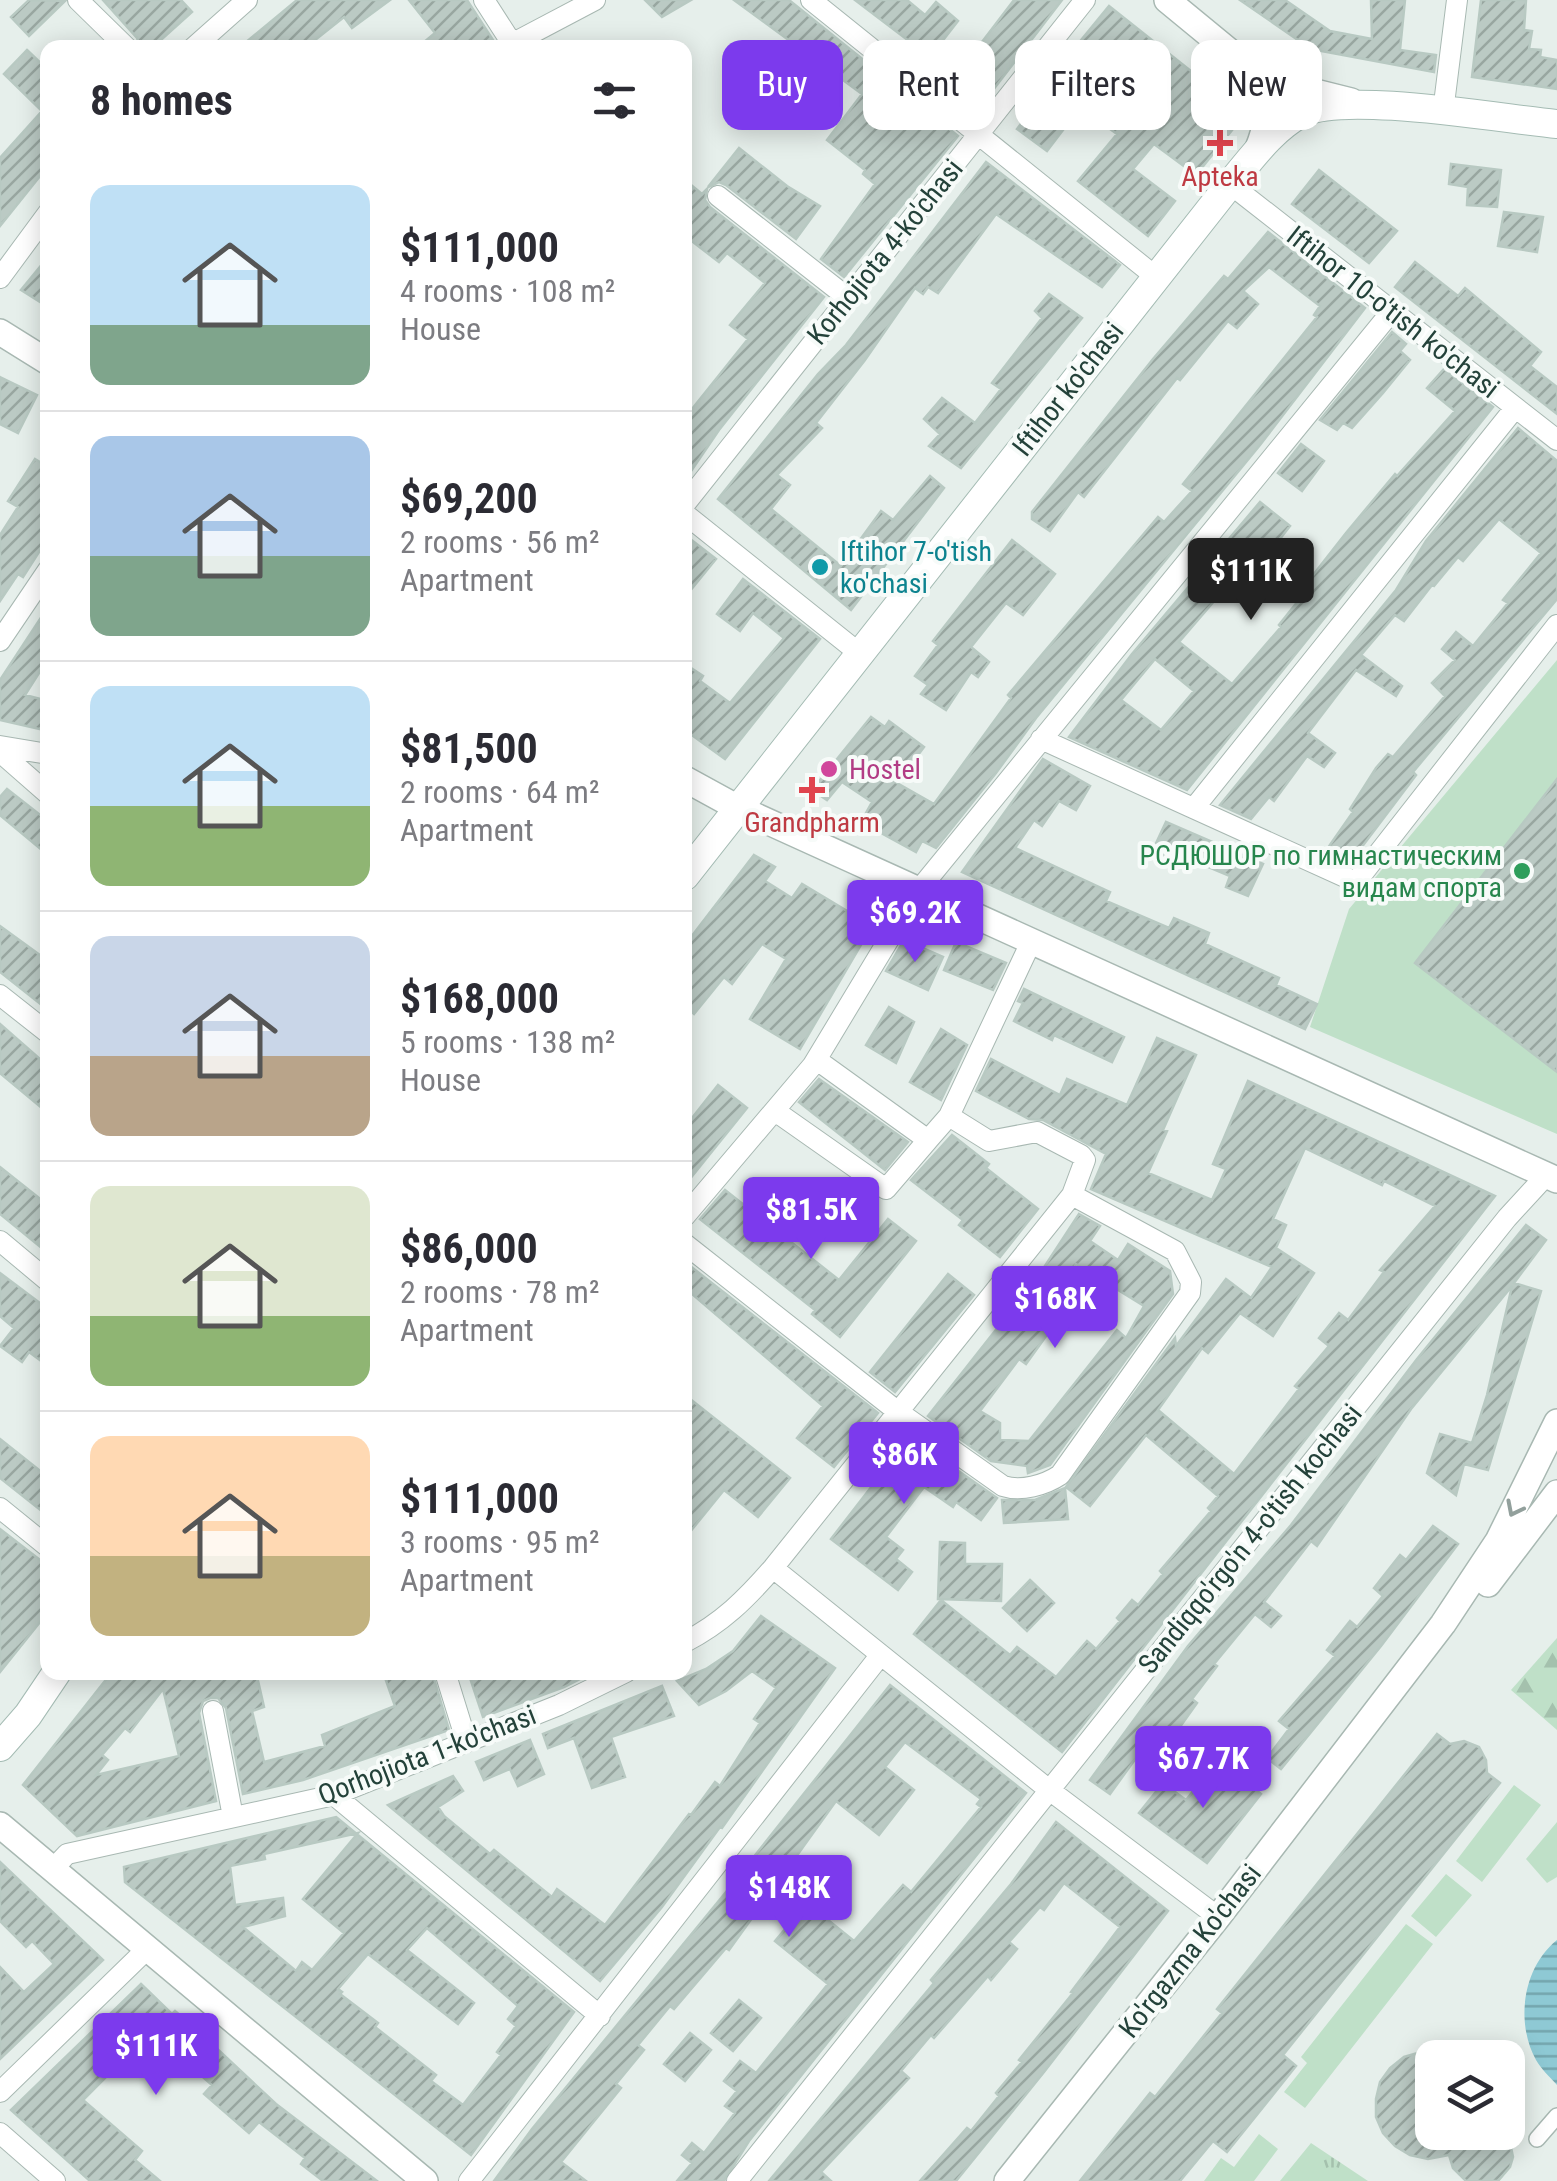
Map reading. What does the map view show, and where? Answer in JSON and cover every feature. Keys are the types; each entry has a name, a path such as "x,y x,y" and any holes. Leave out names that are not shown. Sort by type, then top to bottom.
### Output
{"main road":[{"name":"Iftihor ko'chasi","path":"692,867 1230,184 1286,124 1323,106 1365,104 1557,124"},
{"path":"0,1746 52,1680"}],"street":[{"path":"78,0 119,40"},
{"path":"202,40 248,0"},
{"path":"484,0 505,40"},
{"path":"518,40 596,0"},
{"path":"811,0 1156,277"},
{"name":"Korhojiota 4-ko'chasi","path":"692,495 1085,0"},
{"path":"1167,0 1215,40"},
{"path":"1443,112 1457,0"},
{"path":"1322,94 1365,104"},
{"path":"1257,152 1264,130"},
{"name":"Iftihor 10-o'tish ko'chasi","path":"1230,184 1557,440"},
{"path":"718,196 848,298"},
{"path":"0,278 40,225"},
{"path":"692,1208 817,1060 918,890 1392,311"},
{"path":"0,332 40,357"},
{"path":"1194,808 1515,408"},
{"path":"692,520 860,654"},
{"path":"0,641 40,582"},
{"path":"1041,738 1356,882 1557,625"},
{"path":"0,749 40,753"},
{"path":"0,749 40,786"},
{"path":"692,783 738,808 1546,1181"},
{"path":"774,1111 886,1189 949,1116 1031,942"},
{"path":"0,995 40,1028"},
{"path":"817,1060 928,1140"},
{"path":"692,1638 738,1608 773,1568 1072,1195 1084,1160 1081,1155 1036,1132 990,1142 949,1116"},
{"name":"Sandiqqo'rgo'n 4-o'tish kochasi","path":"737,2181 1494,1234 1546,1181"},
{"path":"692,1250 897,1411 1009,1489 1048,1482 1060,1475 1190,1292 1191,1282 1175,1251 1072,1195"},
{"path":"0,1241 40,1274"},
{"path":"1443,1624 1498,1541 1557,1422"},
{"path":"1443,1624 1484,1590 1557,1494"},
{"path":"0,1508 40,1540"},
{"path":"773,1568 1048,1789 1218,1918"},
{"name":"Ko'rgazma Ko'chasi","path":"1007,2181 1218,1918 1443,1624"},
{"path":"469,2181 880,1656"},
{"path":"447,1680 466,1740"},
{"name":"Qorhojiota 1-ko'chasi","path":"52,1870 67,1854 334,1796 559,1705 610,1680"},
{"path":"213,1711 234,1818"},
{"path":"334,1796 600,2016"},
{"path":"0,1825 426,2181"},
{"path":"0,2092 146,1950"},
{"path":"1537,2140 1557,2116"},
{"path":"0,2133 55,2181"}],"green space":[{"path":"1557,660 1557,1134 1310,1027 1349,909"},
{"path":"1557,1638 1557,1730 1511,1690"},
{"path":"1514,1785 1541,1805 1482,1882 1456,1861"},
{"path":"1557,1822 1557,1877 1547,1883 1526,1859"},
{"path":"1446,1874 1472,1895 1436,1937 1411,1916"},
{"path":"1406,1924 1433,1944 1305,2108 1284,2092 1307,2063 1301,2057"},
{"path":"1259,2134 1278,2149 1254,2181 1204,2181 1221,2158 1234,2167"},
{"path":"1311,2143 1368,2181 1280,2181"}],"water":[{"path":"1557,1940 1557,2085 1529,2045 1524,2012 1536,1965"}],"building":[{"path":"29,0 65,1 29,36 11,17"},
{"path":"103,0 181,0 192,12 161,40 137,38"},
{"path":"297,0 390,0 352,28 344,17 315,40 249,40"},
{"path":"409,0 467,0 493,40 427,40 435,33"},
{"path":"645,0 691,0 662,17"},
{"path":"734,0 789,0 839,40 788,40"},
{"path":"855,0 907,0 925,15 936,2 958,21 943,40 908,40"},
{"path":"1014,0 1062,0 1031,40 1015,40 1015,61 995,87 995,40 984,40"},
{"path":"1240,0 1285,0 1330,31 1372,39 1371,0 1405,0 1400,50 1436,55 1434,72 1322,51 1322,40 1298,40"},
{"path":"1481,0 1526,0 1524,30 1532,31 1529,49 1541,50 1540,57 1557,60 1557,89 1472,77"},
{"path":"1109,6 1152,40 1081,40"},
{"path":"843,43 863,60 863,130 951,130 958,136 844,277 821,259 875,184 863,174 865,170 827,140 835,130 843,130 843,119 862,94 843,80"},
{"path":"27,50 40,62 40,109 4,74"},
{"path":"1171,55 1191,71 1191,130 1232,130 1196,175 1154,144 1133,169 1175,201 1148,236 1078,181 1117,134 1111,130 1171,130"},
{"path":"40,113 40,176 0,226 0,158"},
{"path":"1018,130 1063,130 1047,151"},
{"path":"739,148 820,206 796,239 726,185 719,182 708,187"},
{"path":"986,162 1120,265 1102,287 996,214 938,293 928,287 923,294 915,288 816,423 822,428 777,475 790,485 771,509 841,566 881,511 893,520 930,476 944,488 851,610 718,499 846,345"},
{"path":"1451,164 1501,170 1497,207 1467,205 1468,187 1449,184"},
{"path":"1319,170 1397,231 1369,263 1292,204"},
{"path":"692,186 702,194 707,189 705,200 710,207 824,297 692,470 692,409 748,339 730,325 765,283 727,253 719,262 692,241"},
{"path":"1504,212 1543,217 1537,252 1498,246"},
{"path":"1268,232 1365,308 1260,445 1036,718 936,848 922,841 916,852 861,822 872,802 842,782 827,800 812,790 871,717 885,727 889,721 924,747 897,783 934,804 1011,698 1008,695 1158,517 1164,522 1192,491 1183,484 1317,317 1314,315 1320,306 1269,267 1243,291 1258,304 1237,328 1228,321 1180,380 1177,378 1084,497 1078,492 1050,531 1032,519 1032,512 1153,359 1224,276 1228,279"},
{"path":"1415,262 1458,296 1465,288 1541,352 1530,366 1557,387 1557,414 1395,287"},
{"path":"40,267 40,302 21,290"},
{"path":"1049,294 1082,318 961,468 929,446 940,434 924,419 942,398 975,423 1001,389 992,383 1042,318 1035,311"},
{"path":"1392,332 1406,344 1400,351 1410,360 1383,393 1352,428 1343,423 1337,430 1320,420"},
{"path":"1444,369 1493,407 1187,790 1069,737 1132,654 1260,502 1290,526 1269,553 1274,557 1253,582 1240,571 1179,642 1232,684 1281,627 1306,591 1303,588 1346,533 1455,411 1427,388","holes":["1155,659 1194,691 1161,730 1121,700"]},
{"path":"0,377 37,395 18,433 0,424"},
{"path":"1518,428 1557,461 1557,599 1413,772 1416,775 1349,864 1325,852 1353,812 1350,809 1376,768 1388,754 1393,757 1445,696 1432,683 1455,660 1442,649 1456,632 1473,646 1541,553 1499,519 1463,561 1458,557 1404,621 1395,615 1361,655 1402,686 1396,696 1356,670 1308,733 1335,753 1324,767 1307,756 1274,801 1269,797 1251,819 1220,805 1396,590 1426,541"},
{"path":"1301,444 1324,461 1302,491 1278,473"},
{"path":"35,459 40,462 40,550 23,577 18,574 0,601 0,535 18,507 8,501"},
{"path":"692,540 716,559 692,588"},
{"path":"1012,540 1055,574 1023,615 1006,603 971,647 989,662 978,677 971,672 946,710 921,694 928,685 915,676 938,645 933,641"},
{"path":"743,579 820,639 725,759 692,735 692,669 703,676 700,681 730,703 784,638 753,613 740,631 717,614"},
{"path":"40,619 40,672 25,695 40,699 40,729 0,720 0,680"},
{"path":"1043,759 1090,786 1076,810 1059,801 1042,826 1034,820 1015,848 1110,892 1106,901 1169,928 1174,918 1209,933 1205,944 1279,978 1276,985 1317,1004 1305,1029 962,872"},
{"name":"РСДЮШОР по гимнастическим видам спорта","path":"1557,779 1557,1072 1415,963"},
{"path":"7,789 40,815 40,848 0,815 0,797"},
{"path":"1166,822 1263,864 1248,896 1226,887 1230,876 1187,858 1183,866 1152,852"},
{"path":"754,855 775,867 765,881 792,898 802,884 872,926 800,1049 750,1019 786,959 762,944 732,984 724,977 692,1012 692,936"},
{"path":"0,926 40,955 40,1004 0,972"},
{"path":"904,940 943,957 928,990 886,971"},
{"path":"956,942 1006,963 993,990 944,970"},
{"path":"1024,989 1124,1037 1112,1062 1014,1021 1023,1003 1018,1001"},
{"path":"889,1007 914,1022 896,1063 866,1045"},
{"path":"0,1024 40,1059 40,1106 0,1073"},
{"path":"941,1029 967,1045 941,1100 910,1082"},
{"path":"1157,1038 1196,1055 1148,1173 1212,1200 1226,1169 1213,1164 1248,1081 1495,1196 1062,1752 914,1634 941,1600 1010,1655 1017,1647 1056,1677 1087,1641 1096,1649 1132,1600 1138,1605 1163,1574 1160,1571 1211,1511 1208,1508 1218,1496 1146,1435 1090,1506 1066,1487 1175,1338 1176,1346 1226,1279 1251,1298 1272,1267 1091,1189 1106,1154 1043,1120 1029,1119 976,1091 991,1059 1060,1095 1067,1079 1127,1105","holes":["1305,1148 1382,1185 1384,1181 1435,1206 1380,1270 1384,1272 1348,1320 1339,1313 1319,1338 1329,1346 1295,1386 1299,1389 1234,1474 1158,1410 1202,1348 1208,1353 1240,1313 1273,1336 1314,1273 1276,1248 1286,1225 1273,1219"]},
{"path":"819,1079 908,1142 885,1170 799,1102"},
{"path":"718,1085 747,1108 692,1176 692,1118"},
{"path":"952,1135 1038,1209 1000,1257 959,1225 963,1220 911,1180"},
{"path":"0,1167 40,1199 40,1246 0,1214"},
{"path":"725,1190 839,1280 888,1219 916,1241 840,1337 812,1314 815,1310 700,1219"},
{"path":"1079,1214 1100,1226 1090,1241 1118,1260 1128,1244 1170,1271 1173,1294 1050,1465 1028,1473 1027,1466 991,1461 928,1416 1039,1275","holes":["1076,1264 1144,1306 1126,1338 1117,1330 1029,1441 1000,1440 1000,1423 980,1411 1019,1359 1026,1364 1072,1300 1059,1290"]},
{"path":"1526,1225 1546,1240 1514,1283 1541,1291 1488,1470 1464,1464 1456,1495 1427,1473 1440,1434 1472,1443 1512,1286 1411,1409 1317,1546 1311,1541 1264,1602 1281,1616 1271,1627 1255,1614 1214,1664 1217,1666 1192,1699 1197,1703 1172,1738 1166,1734 1144,1764 1136,1758 1110,1794 1090,1780 1188,1646 1291,1525 1417,1359"},
{"path":"692,1267 878,1413 834,1467 797,1438 823,1406 692,1294"},
{"path":"0,1273 40,1303 40,1360 29,1352 22,1362 0,1346 14,1328 0,1316"},
{"path":"948,1274 974,1295 895,1392 870,1372"},
{"path":"692,1401 790,1478 758,1517 724,1490 692,1529"},
{"path":"910,1437 997,1498 981,1520 956,1502 953,1507 924,1487 886,1537 903,1550 896,1559 912,1572 898,1590 831,1539"},
{"path":"0,1439 40,1471 40,1510 0,1478"},
{"path":"1065,1488 1068,1519 1004,1523 1002,1500 1035,1500"},
{"path":"1433,1526 1458,1544 1281,1769 1267,1758 1289,1729 1279,1721 1335,1656 1327,1650 1350,1621 1357,1627 1383,1596 1374,1588 1400,1555 1406,1560"},
{"path":"0,1529 40,1560 40,1622 0,1672"},
{"path":"940,1542 965,1543 965,1564 1002,1564 1001,1601 938,1599"},
{"path":"1030,1580 1054,1603 1027,1631 1003,1608"},
{"path":"761,1616 835,1668 722,1828 600,1981 388,1805 453,1776 463,1791 438,1807 444,1816 552,1897 557,1889 605,1925 715,1782 720,1786 760,1723 754,1719 776,1688 752,1671 699,1705 677,1681 692,1680 692,1675 733,1651"},
{"path":"106,1680 258,1680 264,1707 252,1711 264,1762 325,1746 322,1735 395,1706 386,1680 434,1680 449,1730 303,1780 243,1794 226,1708 218,1698 203,1701 199,1713 216,1801 77,1836 23,1785","holes":["163,1689 179,1756 96,1775 108,1760 102,1755 125,1728 130,1732"]},
{"path":"471,1680 578,1680 564,1687 483,1717"},
{"path":"890,1685 1026,1793 749,2141 724,2181 677,2181 692,2163 682,2155 692,2143 704,2153 735,2113 725,2106 737,2091 724,2081 740,2061 756,2073 828,1984 775,1941 807,1903 854,1941 903,1885 911,1892 981,1807 977,1804 981,1799 905,1742 885,1767 914,1790 879,1835 836,1801 729,1950 726,1948 674,2009 670,2006 638,2045 644,2050 616,2084 621,2088 561,2162 586,2181 494,2181 532,2129"},
{"path":"662,1686 674,1716 611,1737 625,1777 592,1788 574,1738 548,1748 543,1734"},
{"path":"1437,1734 1450,1744 1464,1741 1479,1747 1487,1773 1500,1783 1283,2055 1296,2066 1227,2152 1213,2141 1180,2181 1080,2181 1150,2093 1155,2097 1222,2013 1217,2009"},
{"path":"530,1740 544,1774 518,1786 510,1769 484,1780 476,1762"},
{"path":"1218,1760 1261,1794 1207,1863 1139,1813 1163,1783 1186,1800"},
{"path":"336,1817 356,1833 230,1866 235,1905 283,1898 285,1916 243,1927 296,1971 302,1962 312,1970 344,1933 303,1899 357,1834 574,2012 471,2155 125,1882 124,1867","holes":["427,1928 518,2006 508,2019 516,2026 497,2052 501,2055 463,2105 431,2081 436,2075 375,2027 378,2023 338,1989 368,1954 458,2024 474,2003 407,1950"]},
{"path":"1056,1822 1168,1911 1044,2072 956,2181 920,2181 967,2128 971,2131 999,2096 996,2093 1022,2062 1019,2060 1120,1927 1064,1883 1044,1910 1040,1907 1009,1942 1017,1949 991,1980 988,1976 901,2071 909,2078 821,2172 831,2181 769,2181 934,1983 931,1980 1011,1884"},
{"path":"0,1862 103,1960 0,2059 0,1967 24,1992 54,1964 32,1941 26,1947 0,1921"},
{"path":"141,1984 276,2104 377,2181 323,2181 301,2164 305,2158 259,2122 249,2133 204,2094 212,2085 148,2029 83,2100 142,2151 135,2160 160,2181 90,2181 11,2110"},
{"path":"739,2000 761,2018 733,2051 711,2033"},
{"path":"690,2033 711,2050 685,2081 664,2064"},
{"path":"1415,2054 1415,2150 1512,2150 1510,2167 1498,2181 1466,2181 1453,2168 1449,2155 1428,2159 1410,2155 1383,2133 1376,2117 1380,2082 1404,2057"}],"place":[{"name":"Apteka","path":"1220,143"},
{"name":"Iftihor 7-o'tish ko'chasi","path":"820,567"},
{"name":"Hostel","path":"829,769"},
{"name":"Grandpharm","path":"812,790"},
{"name":"РСДЮШОР по гимнастическим видам спорта","path":"1522,871"}]}
